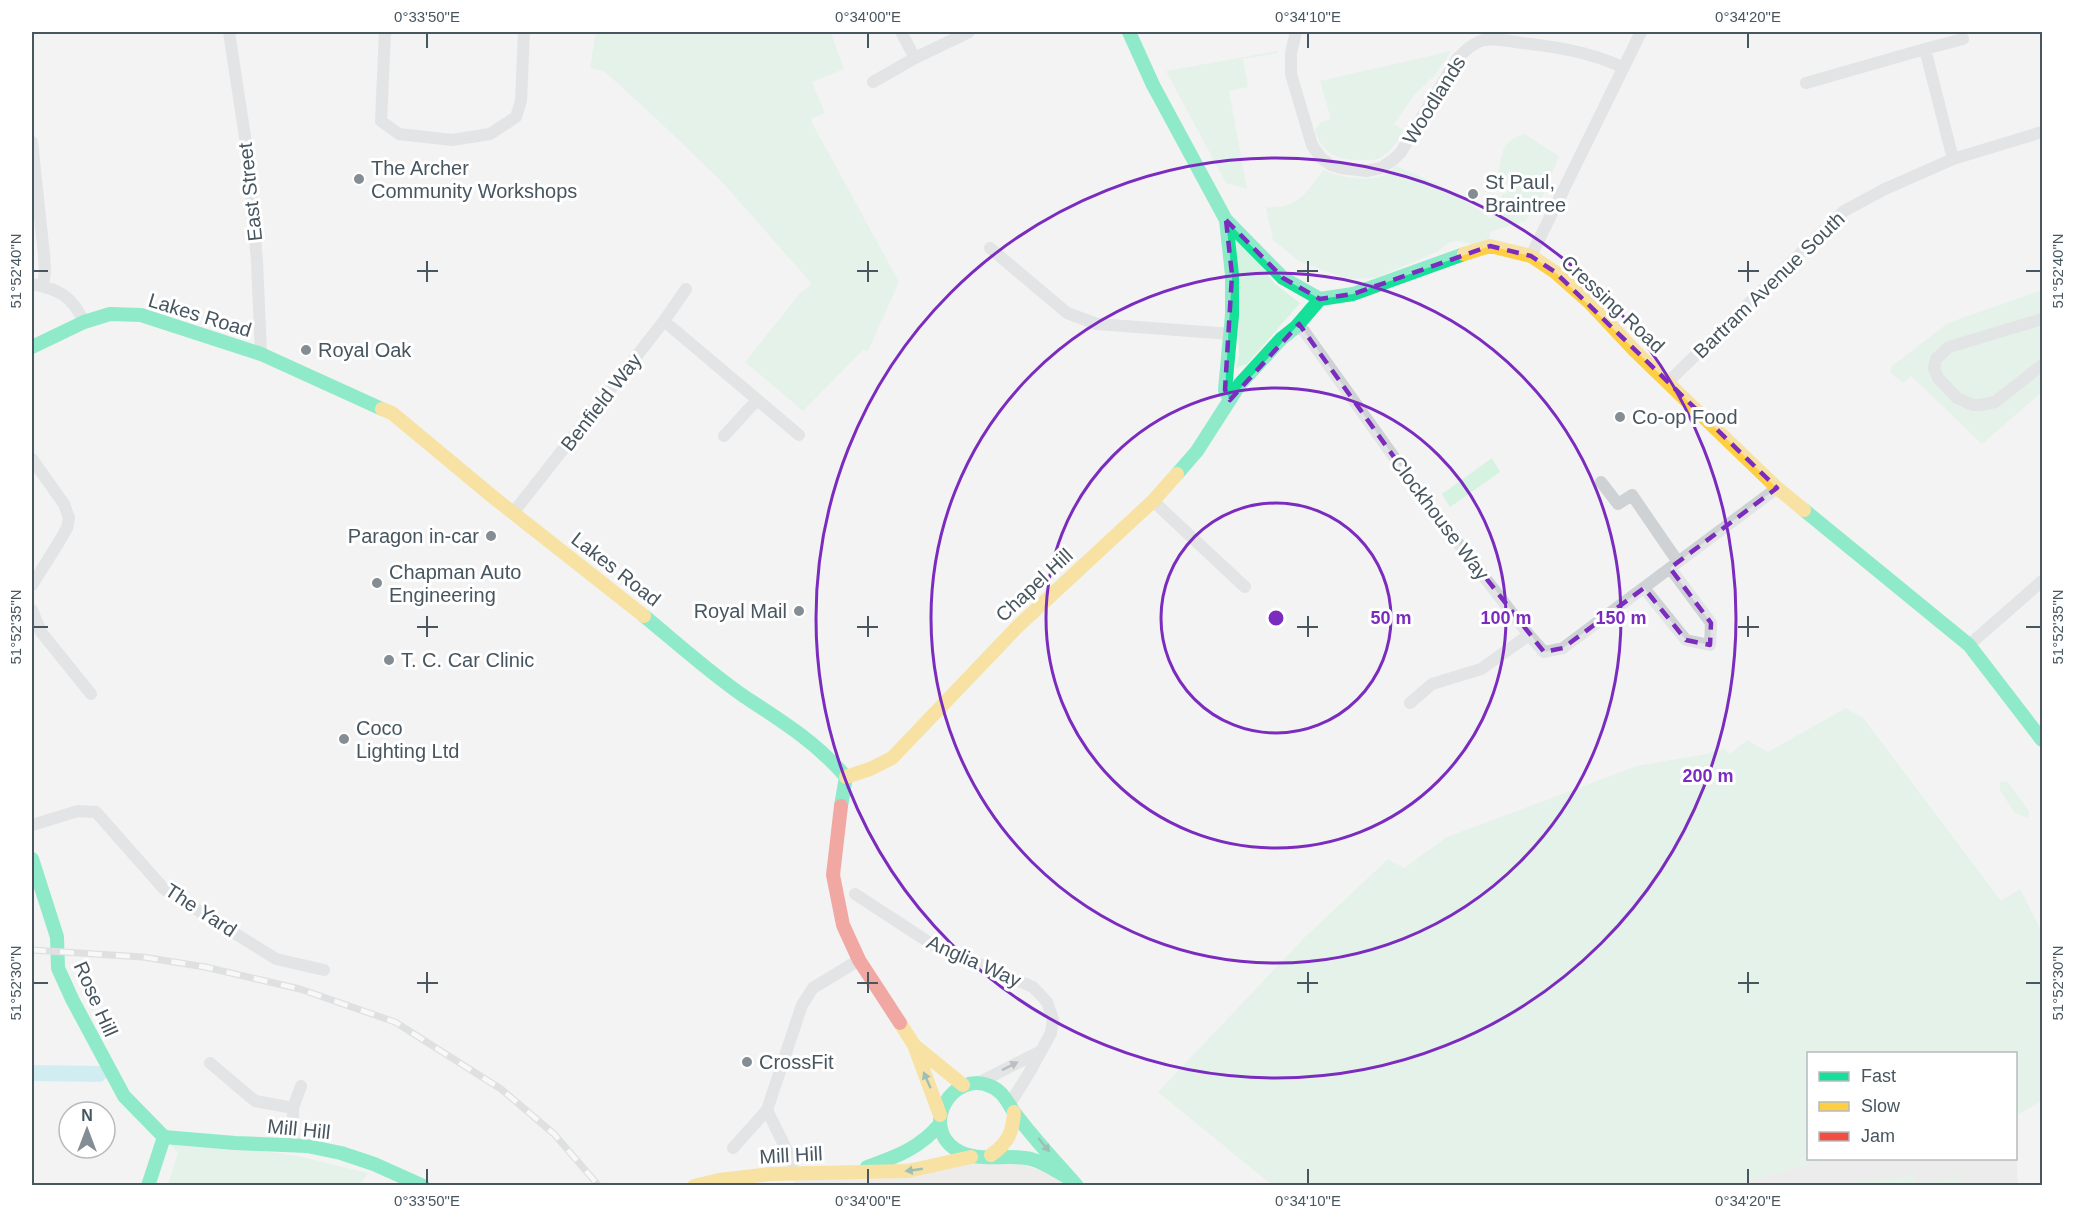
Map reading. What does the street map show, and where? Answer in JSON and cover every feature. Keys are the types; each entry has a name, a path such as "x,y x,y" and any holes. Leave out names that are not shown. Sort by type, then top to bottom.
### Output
{"street":[{"name":"East Street","path":"229,32 247,150 257,261 261,354"},
{"path":"385,32 381,121 399,134 452,140 490,134 516,117 521,101 524,32"},
{"path":"901,32 915,58"},
{"path":"873,82 915,58 969,32"},
{"path":"1129,32 1153,85 1226,220 1283,278 1320,299"},
{"name":"Woodlands","path":"1296,32 1290,63 1291,74 1312,145 1321,158 1341,168 1366,171 1381,168 1401,152 1457,58 1485,36 1497,40 1571,50 1623,67"},
{"path":"1531,256 1641,32"},
{"path":"1806,83 1963,39"},
{"path":"1925,49 1953,159"},
{"name":"Bartram Avenue South","path":"1668,382 1844,211 1885,189 1953,159 2043,132"},
{"path":"32,142 44,255 37,285 68,298 75,304 84,322"},
{"path":"1226,220 1232,275 1231,334 1225,390 1230,400"},
{"name":"Cressing Road","path":"1320,299 1353,294 1440,261 1490,246 1531,256 1555,272 1589,302 1777,488 1969,645 2043,740"},
{"path":"990,248 1067,313 1097,324 1231,334"},
{"name":"Benfield Way","path":"513,513 664,321 686,289"},
{"name":"Chapel Hill","path":"846,777 870,770 892,758 1018,626 1153,501 1197,451 1239,384 1281,339 1296,327 1320,299"},
{"name":"Lakes Road","path":"32,347 84,322 110,314 141,315 261,354 392,413 513,513 744,696 768,710 833,759 846,777"},
{"path":"2043,319 1949,347 1936,359 1934,368 1938,378 1958,398 1973,405 1980,405 1995,402 2043,365"},
{"path":"664,321 799,435"},
{"name":"Clockhouse Way","path":"1296,327 1304,331 1424,499 1544,652 1563,648 1777,488"},
{"path":"724,436 757,400"},
{"path":"32,459 64,504 69,518 67,528 32,585"},
{"path":"1601,482 1618,504 1632,495 1711,623 1710,645 1686,640 1644,588"},
{"path":"1153,501 1245,587"},
{"path":"1969,645 2043,581"},
{"path":"32,610 41,632 92,694"},
{"path":"1410,703 1432,684 1481,669 1529,635"},
{"path":"846,777 837,827 833,875 843,925 859,960 914,1045 940,1120 943,1136 953,1149 971,1157 991,1155 1033,1159 1075,1183"},
{"name":"The Yard","path":"32,825 78,811 96,812 164,889 276,959 324,970"},
{"name":"Rose Hill","path":"32,859 57,937 58,969 72,999 124,1096 164,1137"},
{"name":"Anglia Way","path":"855,894 930,943 1033,987 1047,1002 1053,1019 1051,1033 1012,1107"},
{"path":"733,1148 767,1110 802,1005 813,988 859,960"},
{"path":"914,1045 963,1085"},
{"path":"940,1120 944,1102 952,1091 963,1085 980,1082 1041,1051"},
{"path":"210,1063 255,1101 293,1108"},
{"path":"980,1082 994,1086 1004,1093 1012,1107 1075,1183"},
{"path":"293,1146 293,1108 301,1086"},
{"path":"991,1155 1004,1146 1013,1133 1012,1107"},
{"path":"767,1110 793,1163"},
{"name":"Mill Hill","path":"855,1172 914,1149 931,1136 940,1120"},
{"path":"148,1185 164,1137"},
{"name":"Mill Hill","path":"164,1137 307,1146 341,1153 374,1164 423,1185"},
{"name":"Mill Hill","path":"694,1185 725,1178 901,1172 940,1166 971,1157"}],"highlighted area":[{"path":"1226,220 1283,278 1320,299 1353,294 1490,246 1531,256 1555,272 1777,488 1670,568 1711,623 1710,645 1686,640 1644,588 1563,648 1544,652 1424,499 1299,324 1230,400 1225,390 1232,275"}],"shaded area":[{"path":"991,1155 1072,1180 1077,1186 794,1186 795,1174"},
{"path":"1807,1158 2017,1160 2018,1185 1673,1186"}],"green space":[{"path":"596,32 833,32 831,33 844,69 812,82 825,113 810,119 899,282 868,351 863,350 803,411 745,362 800,293 812,284 724,184 604,71 590,68"},
{"path":"1277,51 1278,53 1243,59 1248,87 1229,91 1247,189 1226,183 1166,71"},
{"path":"1451,51 1435,75 1415,94 1394,124 1404,130 1394,146 1384,155 1373,160 1345,159 1332,154 1322,145 1315,130 1321,122 1331,119 1320,81"},
{"path":"1524,134 1559,156 1540,202 1525,221 1490,232 1489,242 1476,245 1458,241 1450,242 1437,252 1376,278 1349,279 1300,262 1273,240 1266,207 1286,205 1300,198 1323,170 1336,175 1366,179 1382,176 1396,166 1440,185 1491,218 1509,187 1508,183 1498,178 1503,151 1510,141"},
{"path":"1236,240 1241,240 1275,284 1300,303 1247,364 1236,368 1239,355"},
{"path":"2042,290 2042,392 1982,444 1911,376 1903,383 1890,373 1892,366 1948,323"},
{"path":"1492,458 1500,472 1450,507 1442,494"},
{"path":"1846,708 1864,719 2001,901 2020,889 2042,932 2042,1100 2017,1115 2017,1052 1807,1052 1807,1160 1825,1160 1732,1185 1272,1185 1158,1092 1304,938 1388,859 1404,868 1447,837 1637,766 1706,754 1725,748 1729,755 1747,740 1768,752"},
{"path":"2000,782 2008,782 2029,811 2028,818 2014,812 2000,790"},
{"path":"164,1137 293,1155 368,1173 360,1185 168,1185 178,1153"},
{"path":"1913,1176 1917,1183 1959,1177 1960,1185 1858,1185 1858,1181"}],"waterway":[{"path":"32,1073 99,1074"}],"railway":[{"path":"32,950 143,957 205,967 300,989 395,1022 501,1089 554,1134 599,1186"}],"traffic: fast":[{"path":"1129,32 1153,85 1226,220 1283,278 1320,299 1353,294 1464,254"},
{"path":"1226,220 1232,275 1232,315 1225,390 1230,400"},
{"path":"1177,474 1197,451 1240,384 1320,299"},
{"path":"32,347 84,322 110,314 141,315 261,354 382,409"},
{"path":"1804,510 1969,645 2042,740"},
{"path":"644,616 719,678 798,733 835,765 846,777 841,806"},
{"path":"32,859 57,937 58,968 72,999 124,1096 164,1137"},
{"path":"1072,1180 1067,1177 1052,1168 1031,1159 973,1156 955,1149 945,1139 940,1127 945,1102 964,1086 976,1083 994,1088 1001,1094 1029,1131 1045,1150 1069,1177 1077,1186"},
{"path":"867,1167 916,1146 940,1124"},
{"path":"164,1137 307,1146 341,1153 374,1164 423,1186"},
{"path":"148,1186 164,1137"}],"traffic: slow":[{"path":"1464,254 1490,246 1531,256 1555,272 1589,302 1635,351 1777,488 1804,510"},
{"path":"382,409 392,413 493,497 644,616"},
{"path":"846,777 892,758 1018,626 1153,501 1177,474"},
{"path":"900,1023 914,1045 940,1115"},
{"path":"915,1046 963,1085"},
{"path":"991,1155 1002,1146 1008,1136 1014,1112"},
{"path":"694,1186 719,1180 770,1174 908,1171 971,1157"}],"traffic: jam":[{"path":"841,806 833,875 843,925 859,960 900,1023"}],"place":[{"name":"The Archer Community Workshops","path":"359,179"},
{"name":"St Paul, Braintree","path":"1473,194"},
{"name":"Royal Oak","path":"306,350"},
{"name":"Co-op Food","path":"1620,417"},
{"name":"Paragon in-car","path":"491,536"},
{"name":"Chapman Auto Engineering","path":"377,583"},
{"name":"Royal Mail","path":"799,611"},
{"name":"T. C. Car Clinic","path":"389,660"},
{"name":"Coco Lighting Ltd","path":"344,739"},
{"name":"CrossFit","path":"747,1062"}]}
